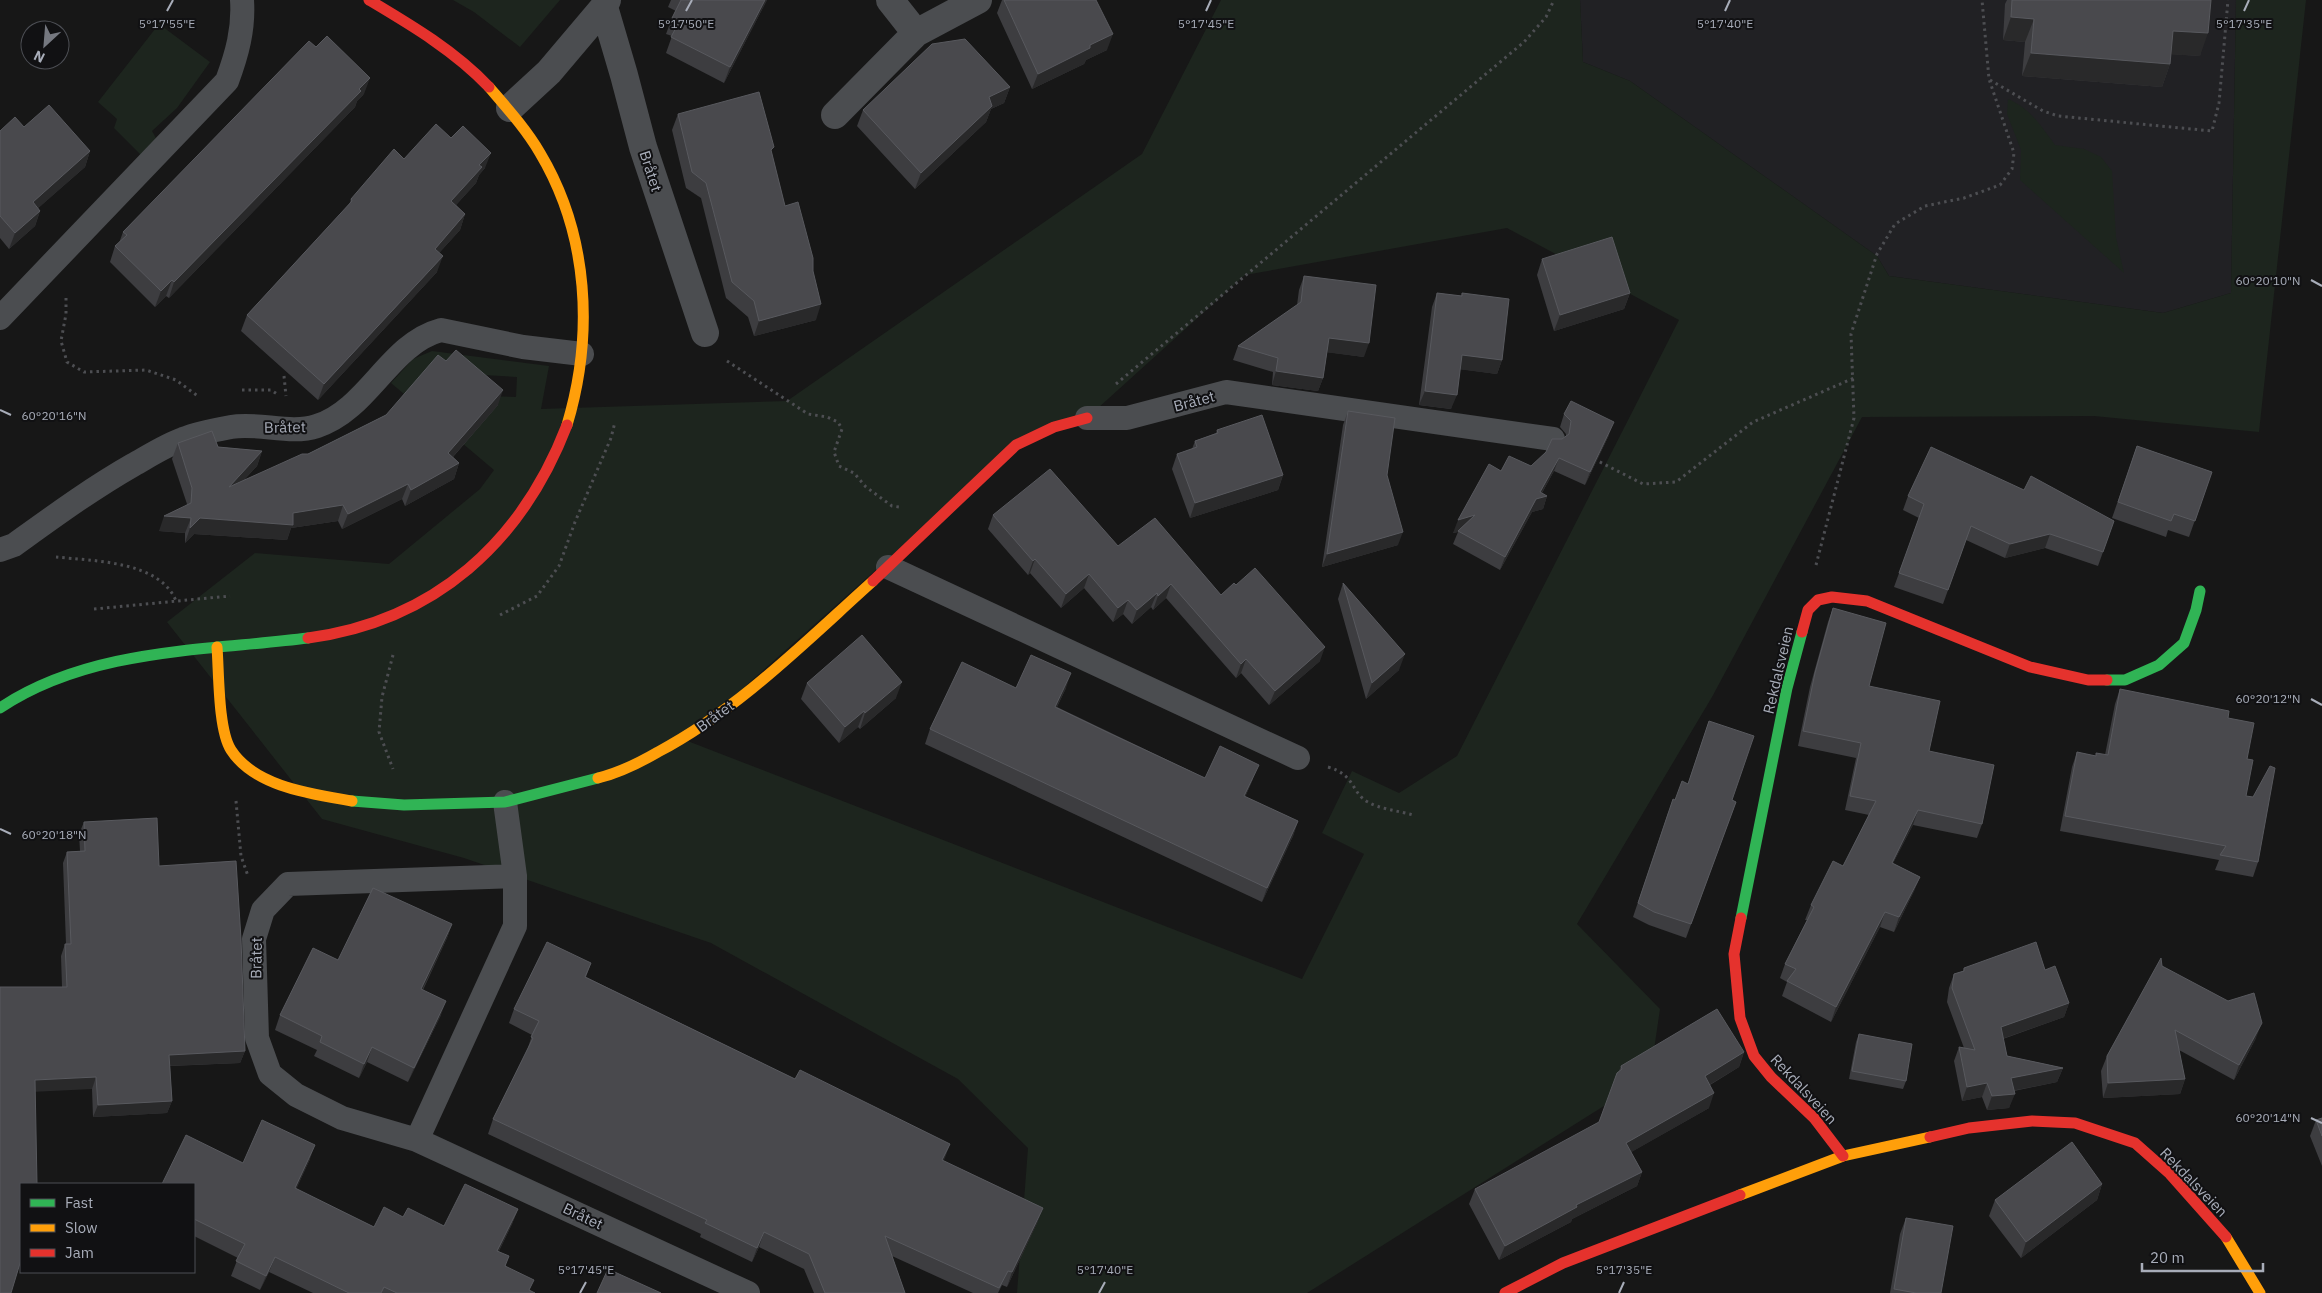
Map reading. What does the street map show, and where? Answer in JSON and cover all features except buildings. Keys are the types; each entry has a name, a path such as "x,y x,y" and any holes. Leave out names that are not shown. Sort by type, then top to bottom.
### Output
{"street":[{"path":"0,708 51,680 88,667 217,647 299,639 347,631 390,618 426,601 463,576 494,546 519,517 544,479 567,430 577,392 582,354 584,300 580,260 572,223 556,182 535,142 510,108 475,73 441,45 401,18 369,0"},
{"path":"890,0 916,32"},
{"path":"835,115 916,32 978,0"},
{"name":"Bråtet","path":"510,108 549,72 606,4"},
{"name":"Bråtet","path":"606,4 642,147 705,333"},
{"name":"Bråtet","path":"217,647 223,727 230,748 244,764 262,776 300,791 354,801 404,805 505,802 607,776 640,762 679,741 719,714 770,674 888,567 1016,445 1054,427 1087,418"},
{"path":"1832,597 1867,602 2030,667 2088,680 2125,680 2159,665 2184,643 2196,610 2200,591"},
{"name":"Rekdalsveien","path":"1832,597 1818,600 1808,610 1796,648 1751,860 1734,954 1740,1018 1754,1056 1771,1078 1814,1118 1843,1156"},
{"name":"Rekdalsveien","path":"1505,1293 1563,1264 1843,1156 1969,1128 2032,1121 2075,1123 2135,1144 2170,1174 2227,1238 2260,1293"}],"lane":[{"path":"0,318 227,80 238,51 243,17 242,0"},
{"name":"Bråtet","path":"7,548 90,490 152,453 183,439 234,427 289,429 317,426 342,414 405,350 429,334 441,330 522,347 582,354"},
{"name":"Bråtet","path":"1087,418 1127,418 1226,392 1553,439"},
{"path":"888,567 1298,758"},
{"path":"417,1140 515,926 514,876 505,802"},
{"name":"Bråtet","path":"514,876 288,884 262,910 254,940 257,1038 270,1074 296,1095 342,1118 417,1140 748,1293"}],"path":[{"path":"1087,418 1106,394 1134,367 1524,42 1546,16 1554,0"},
{"path":"1832,597 1816,566 1854,418 1851,334 1877,254 1895,224 1925,206 1964,198 2000,185 2012,169 2014,152 1989,79 1982,0"},
{"path":"1989,79 2043,111 2058,116 2212,131 2219,103 2228,0"},
{"path":"61,256 66,277 66,314 60,342 67,362 84,372 146,370 176,380 197,397 206,397"},
{"path":"705,333 719,355 744,373 808,414 838,422 842,429 834,452 839,466 854,473 866,487 892,506 901,507"},
{"path":"1553,439 1643,484 1676,482 1752,422 1854,378"},
{"path":"233,392 250,389 271,390 286,399"},
{"path":"500,615 537,596 559,566 575,522 611,438 614,422"},
{"path":"7,548 29,555 86,560 142,569 163,582 176,601"},
{"path":"94,609 230,596"},
{"path":"394,652 382,697 379,732 396,777"},
{"path":"1298,758 1333,768 1346,776 1360,797 1368,803 1413,815"},
{"path":"238,828 239,839"}],"shaded area":[{"path":"453,0 560,0 520,47 474,12"},
{"path":"1221,0 1580,0 1583,62 1630,81 1877,256 1889,276 2163,313 2231,293 2236,0 2306,0 2259,432 2094,416 1862,417 1712,697 1577,924 1660,1009 1650,1077 1307,1293 1017,1293 1028,1148 958,1079 711,943 464,858 322,819 167,622 255,553 389,564 480,489 494,470 391,383 413,359 432,351 549,366 541,409 787,401 1142,154","holes":["1507,228 1679,320 1457,756 1399,793 1352,771 1322,833 1364,854 1302,979 685,740 1016,445 1087,418 1245,275","484,375 517,377 516,397 483,396"]},
{"path":"1580,0 2236,0 2231,293 2163,313 1889,276 1877,256 1630,81 1583,62"},
{"path":"159,24 210,62 177,108 152,131 157,140 141,155 114,128 117,119 98,102"},
{"path":"2008,99 2029,113 2055,145 2084,149 2101,157 2112,171 2116,237 2124,273 2020,180 2021,150 2007,114"}],"traffic: fast":[{"path":"2107,680 2125,680 2159,665 2184,643 2196,610 2200,591"},
{"path":"1741,918 1787,688 1802,632"},
{"path":"0,708 35,688 72,674 110,663 149,655 308,638"},
{"path":"352,801 404,805 505,802 598,778"}],"traffic: slow":[{"path":"489,87 522,127 540,153 569,217 577,251 582,286 581,356 576,391 567,425"},
{"path":"598,778 644,760 688,735 716,716 796,651 873,581"},
{"path":"217,647 221,715 227,741 241,763 254,773 286,787 302,792 352,801"},
{"path":"1740,1195 1843,1156 1930,1137"},
{"path":"2226,1237 2260,1293"}],"traffic: jam":[{"path":"369,0 447,50 489,87"},
{"path":"873,581 1016,445 1054,427 1087,418"},
{"path":"308,638 354,629 396,614 434,594 468,569 499,539 525,505 548,467 567,425"},
{"path":"1802,632 1808,610 1818,600 1832,597 1867,601 2030,667 2088,680 2107,680"},
{"path":"1741,918 1734,954 1740,1018 1754,1056 1771,1077 1814,1118 1843,1156"},
{"path":"1930,1137 1969,1128 2032,1121 2075,1123 2135,1143 2170,1174 2226,1237"},
{"path":"1505,1293 1563,1263 1740,1195"}]}
